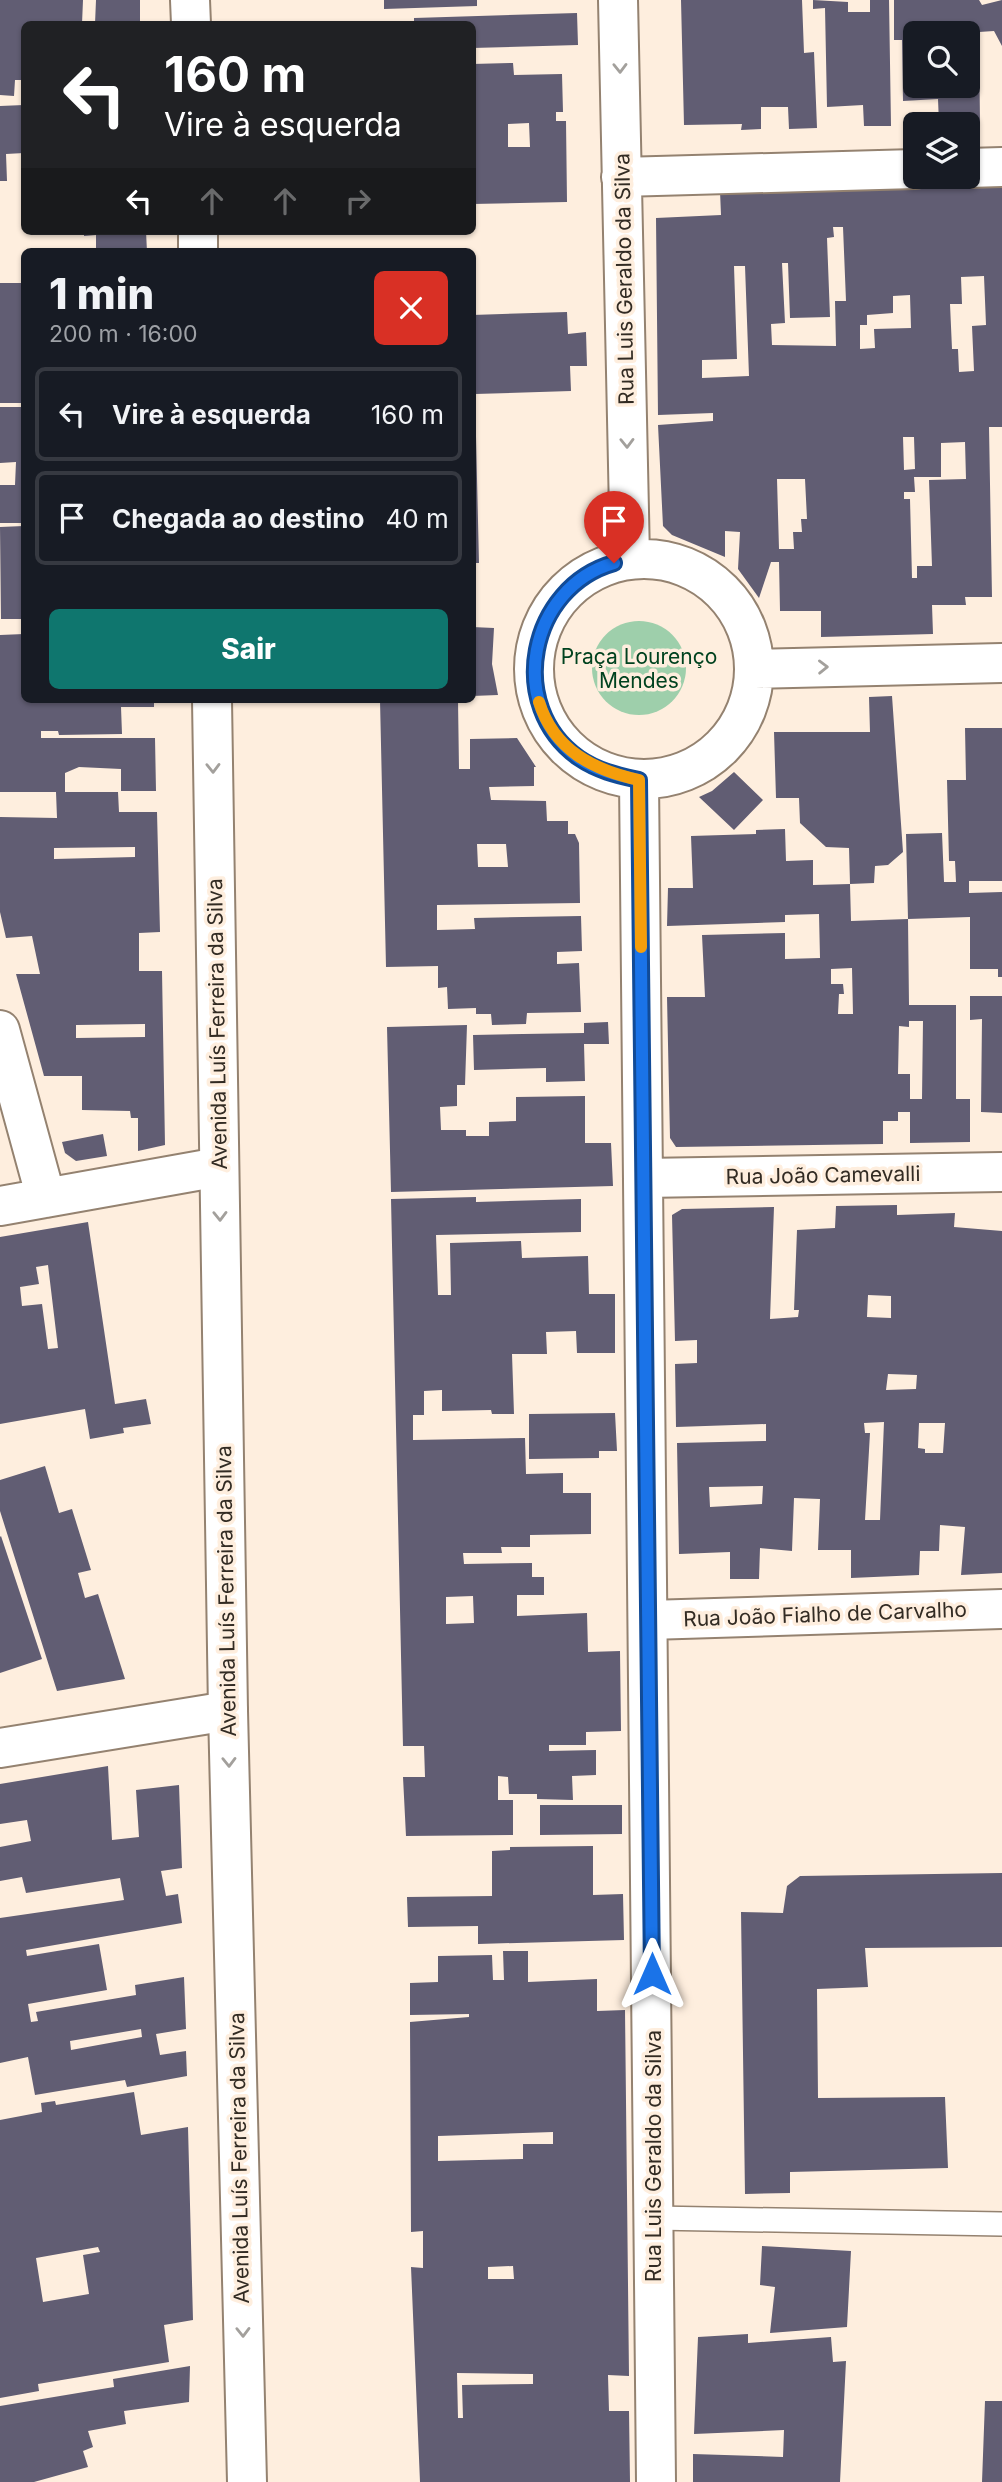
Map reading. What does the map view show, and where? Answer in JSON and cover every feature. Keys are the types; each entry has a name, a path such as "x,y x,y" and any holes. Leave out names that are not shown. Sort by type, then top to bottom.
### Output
{"street":[{"path":"190,0 191,21"},
{"name":"Rua Luis Geraldo da Silva","path":"618,0 630,558"},
{"path":"980,167 1002,167"},
{"path":"621,177 903,169"},
{"path":"630,558 667,560 702,574 730,599 748,632 755,669 749,704 733,736 707,760 674,776 639,780 607,773 578,757 555,734 540,706 533,673 537,640 550,611 564,594 598,567 630,558"},
{"path":"755,669 1002,663"},
{"name":"Avenida Luís Ferreira da Silva","path":"212,703 228,1711 247,2482"},
{"name":"Rua Luis Geraldo da Silva","path":"639,780 656,2482"},
{"path":"0,1030 46,1198"},
{"path":"0,1206 219,1167"},
{"name":"Rua João Camevalli","path":"644,1178 1002,1172"},
{"name":"Rua João Fialho de Carvalho","path":"649,1620 1002,1609"},
{"path":"0,1748 228,1711"}],"lane":[{"path":"654,2218 1002,2224"}],"green space":[{"name":"Praça Lourenço Mendes","path":"639,621 657,624 672,635 683,650 686,668 683,686 672,701 657,712 639,715 621,712 606,701 595,686 592,668 595,650 606,635 621,624"}],"building":[{"path":"0,0 83,0 82,21 21,21 21,80 15,80 14,96 0,95"},
{"path":"96,0 140,0 140,21 95,21"},
{"path":"384,0 477,0 477,6 384,9"},
{"path":"681,0 802,0 804,53 814,52 817,128 789,129 788,107 761,107 761,129 741,130 742,124 684,125"},
{"path":"813,0 848,2 848,12 870,12 870,0 889,0 891,126 864,126 863,105 827,107 825,8 813,9"},
{"path":"894,0 979,0 982,5 1002,0 1002,46 994,31 980,32 980,21 903,21 903,98 980,98 980,112 939,112 938,99 903,101 902,40 894,40"},
{"path":"577,13 578,45 476,48 476,21 414,21 414,18"},
{"path":"513,63 514,75 562,74 563,112 556,112 556,121 566,121 567,202 476,204 476,64","holes":["529,123 530,147 508,147 508,124"]},
{"path":"21,105 21,153 6,154 7,181 0,181 0,106"},
{"path":"1002,184 1002,427 989,427 992,597 965,597 966,605 932,605 933,634 821,637 821,611 780,611 779,562 771,562 759,598 738,569 740,532 725,531 725,557 672,535 663,526 658,425 713,421 713,413 658,415 656,218 721,215 720,191 903,186 903,189 980,189 980,185","holes":["833,227 843,227 846,301 835,301 836,346 772,345 771,324 785,323 782,263 788,263 790,318 830,317 827,238 834,237","734,266 745,266 749,376 702,378 702,360 737,359","984,276 986,325 972,326 974,371 959,372 958,349 952,349 950,304 962,304 961,277","910,295 911,328 874,329 875,348 860,349 860,325 867,325 867,315 893,313 893,296","903,437 914,437 915,469 904,470","965,442 966,479 929,480 932,566 917,566 917,578 912,578 910,499 904,499 904,492 915,492 914,477 941,477 941,443","777,479 805,479 807,519 801,519 802,532 793,532 794,549 779,549"]},
{"path":"96,235 146,235 147,248 96,248"},
{"path":"0,283 21,283 21,403 0,403"},
{"path":"567,312 568,334 586,332 587,366 570,366 571,391 476,394 476,315"},
{"path":"0,407 21,407 21,523 0,523 0,485 15,485 16,462 0,463"},
{"path":"476,436 479,563 476,563"},
{"path":"21,526 21,619 1,619 0,527"},
{"path":"476,627 494,628 492,664 498,695 476,696"},
{"path":"21,634 21,703 154,703 154,707 121,707 122,734 59,735 58,731 41,731 41,738 155,738 156,791 121,791 121,769 79,767 65,773 65,792 118,792 119,812 157,812 160,932 139,933 139,971 162,971 165,1145 138,1151 138,1118 131,1118 130,1111 82,1110 82,1076 44,1076 16,974 40,974 32,936 6,938 0,912 0,817 57,818 56,792 0,792 0,635","holes":["135,847 135,857 54,859 54,848","145,1024 145,1037 76,1038 76,1025"]},
{"path":"892,696 903,852 888,865 875,866 874,883 850,884 849,848 826,847 800,823 799,798 776,798 774,732 870,732 869,697"},
{"path":"380,703 458,703 459,769 470,769 470,739 517,738 536,767 534,786 489,787 491,800 546,801 547,821 568,821 568,834 575,834 579,843 580,903 437,905 437,930 475,929 474,918 581,916 582,951 557,952 557,964 579,963 581,1012 527,1013 526,1024 492,1025 491,1014 476,1014 476,1008 448,1009 447,987 438,988 438,966 386,967","holes":["477,844 506,844 508,867 478,867"]},
{"path":"965,728 1002,728 1002,881 969,881 969,893 1002,892 1002,977 998,977 998,969 970,969 970,917 908,919 906,834 942,833 944,882 956,882 955,861 949,861 947,780 966,780"},
{"path":"734,772 763,800 734,830 699,797 712,791"},
{"path":"785,829 786,861 813,860 813,885 850,884 851,921 908,919 909,1005 956,1005 956,1099 970,1099 970,1142 910,1143 910,1112 898,1112 898,1121 883,1121 883,1144 676,1147 670,1138 667,997 705,997 702,935 785,933 785,959 820,958 819,914 785,915 785,922 667,926 668,888 693,888 691,836 756,834 756,830","holes":["852,968 853,1014 838,1014 839,994 844,994 843,984 831,984 831,969","909,1021 923,1021 922,1099 910,1099 910,1074 898,1074 899,1026 909,1027"]},
{"path":"970,996 1002,996 1002,1113 981,1112 982,1019 970,1020"},
{"path":"608,1022 609,1044 584,1044 585,1081 546,1082 546,1068 474,1070 473,1035 584,1033 584,1023"},
{"path":"467,1025 465,1085 457,1085 457,1106 440,1107 441,1130 466,1130 466,1136 489,1136 489,1122 516,1121 516,1097 585,1096 585,1143 611,1143 613,1186 391,1192 387,1027"},
{"path":"103,1134 107,1156 76,1161 65,1153 62,1142"},
{"path":"476,1197 476,1202 581,1199 581,1232 436,1235 438,1295 451,1295 450,1243 521,1241 522,1258 588,1256 589,1294 615,1294 615,1353 577,1353 576,1331 546,1332 547,1354 512,1354 514,1414 492,1414 491,1410 442,1411 442,1390 424,1391 424,1415 413,1415 413,1440 525,1438 526,1474 563,1473 563,1493 591,1493 591,1534 530,1535 530,1547 501,1547 502,1553 463,1553 464,1564 532,1563 532,1577 544,1577 544,1595 517,1595 517,1616 587,1613 588,1652 620,1651 621,1731 586,1732 586,1745 549,1745 549,1751 596,1750 596,1775 572,1776 573,1800 537,1799 537,1794 509,1794 508,1777 498,1776 498,1800 513,1800 513,1835 406,1836 403,1777 425,1777 424,1746 403,1746 391,1199","holes":["473,1596 474,1623 446,1624 446,1597"]},
{"path":"897,1205 897,1215 955,1213 954,1227 1002,1231 1002,1573 961,1575 965,1527 940,1525 939,1551 920,1551 919,1575 851,1578 851,1550 818,1550 820,1499 794,1498 792,1551 760,1548 759,1579 730,1579 730,1552 679,1554 677,1443 766,1441 766,1424 676,1427 675,1364 697,1363 697,1340 675,1341 672,1215 682,1209 774,1207 770,1319 798,1317 799,1310 794,1310 797,1230 835,1228 836,1206","holes":["868,1295 891,1296 891,1318 867,1317","888,1374 917,1375 916,1389 886,1390","884,1422 880,1520 865,1520 870,1433 865,1433 864,1423","919,1423 945,1423 943,1453 925,1453 925,1449 918,1448","763,1486 762,1504 710,1507 709,1487"]},
{"path":"88,1222 115,1404 146,1399 151,1424 123,1428 124,1433 90,1439 85,1409 0,1424 0,1237","holes":["48,1265 58,1348 48,1349 42,1304 22,1306 20,1287 39,1284 36,1267"]},
{"path":"615,1413 617,1451 599,1451 599,1458 529,1459 529,1414"},
{"path":"45,1466 59,1513 72,1509 91,1570 78,1573 85,1598 98,1594 125,1679 57,1691 0,1511 0,1480"},
{"path":"0,1537 42,1659 0,1673"},
{"path":"108,1766 112,1840 139,1837 136,1790 179,1785 182,1868 161,1871 166,1896 178,1894 182,1923 26,1950 27,1956 99,1944 107,1990 28,2004 31,2022 38,2021 36,2012 136,1995 135,1985 184,1977 186,2029 156,2034 160,2055 186,2051 187,2076 127,2087 125,2080 35,2095 28,2057 0,2063 0,1918 124,1900 120,1878 26,1893 22,1877 0,1881 0,1847 31,1841 27,1820 0,1824 0,1784","holes":["141,2029 142,2037 71,2050 70,2041"]},
{"path":"540,1805 622,1805 622,1834 540,1835"},
{"path":"593,1846 593,1895 623,1894 624,1940 478,1944 478,1926 408,1927 407,1897 492,1896 492,1851 510,1850 510,1847"},
{"path":"1002,1873 1002,1947 865,1948 868,1987 817,1989 818,2098 945,2097 948,2168 790,2172 790,2193 745,2194 741,1912 783,1913 787,1886 800,1876"},
{"path":"503,1951 528,1951 528,1982 597,1979 597,2011 625,2010 629,2376 608,2375 609,2411 629,2411 630,2482 420,2482 411,2267 423,2268 423,2231 411,2232 410,2022 469,2017 469,2014 410,2015 410,1983 438,1982 438,1956 492,1955 493,1980 504,1980","holes":["553,2132 553,2144 523,2144 523,2159 438,2161 438,2136","513,2266 514,2279 488,2279 488,2267","457,2373 533,2374 533,2384 462,2385 463,2418 458,2418"]},
{"path":"134,2092 141,2135 188,2127 193,2320 164,2325 169,2362 38,2384 39,2391 0,2398 0,2120 42,2112 41,2103 55,2101 56,2105","holes":["98,2247 100,2252 83,2255 89,2294 43,2302 36,2258"]},
{"path":"762,2246 851,2251 847,2327 770,2333 775,2287 760,2285"},
{"path":"748,2334 748,2343 831,2337 833,2362 846,2361 840,2482 693,2482 693,2454 783,2457 784,2430 694,2434 698,2337"},
{"path":"190,2366 189,2402 124,2411 126,2424 88,2431 93,2447 83,2451 88,2467 34,2482 0,2482 0,2406 114,2387 113,2379"},
{"path":"985,2401 1002,2401 1002,2482 982,2482"}],"slow traffic":[{"path":"539,702 555,734 578,757 607,773 639,780 641,947"}],"route":[{"path":"614,563 598,567 571,585 550,611 537,640 533,673 540,706 555,734 578,757 607,773 639,780 652,1974"}]}
